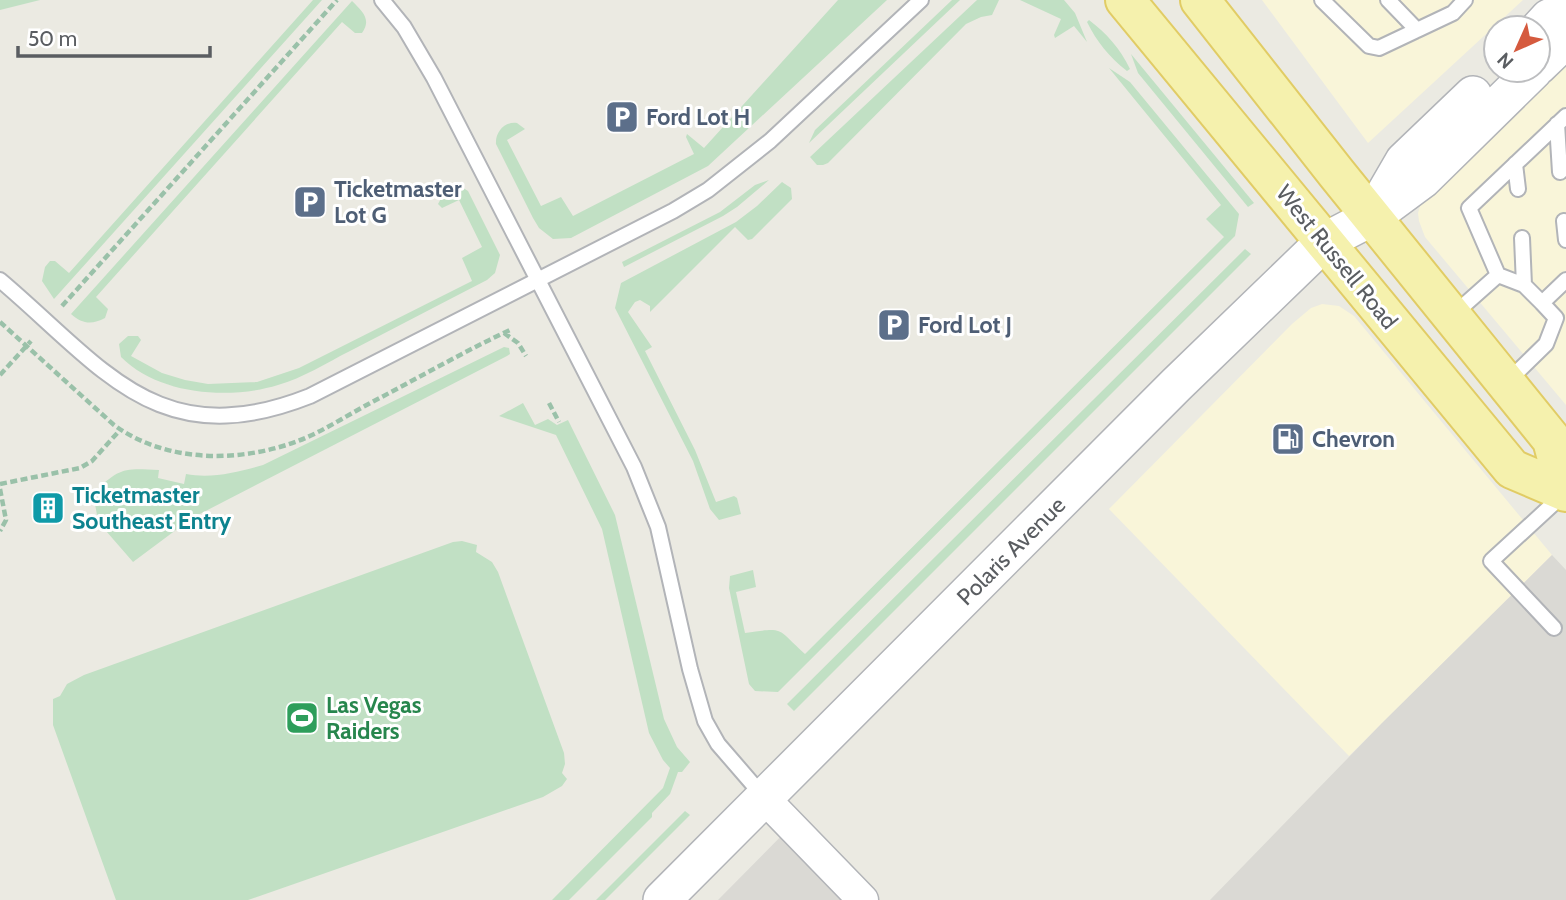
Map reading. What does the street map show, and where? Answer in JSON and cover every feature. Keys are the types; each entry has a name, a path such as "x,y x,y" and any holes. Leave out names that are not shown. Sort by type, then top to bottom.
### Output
{"main road":[{"name":"West Russell Road","path":"1125,0 1512,470 1566,492"},
{"path":"1200,0 1552,440 1566,492"}],"street":[{"path":"1552,52 1566,38"},
{"path":"1372,217 1404,161 1484,84"},
{"name":"Polaris Avenue","path":"662,900 1176,385 1324,242 1372,217 1422,180 1520,84"},
{"path":"764,798 863,900"}],"lane":[{"path":"382,0 404,27 434,78 648,498 658,527 690,669 705,721 723,751 764,798"},
{"path":"0,280 93,364 135,394 185,412 237,415 264,412 310,396 538,281 709,190 770,141 921,0"},
{"path":"1322,0 1369,46 1379,48 1453,13 1465,0"},
{"path":"1388,0 1417,30"},
{"path":"1506,383 1546,344 1556,318 1524,285 1498,275 1469,208 1562,120"},
{"path":"1560,172 1562,120"},
{"path":"1516,164 1518,189"},
{"path":"1564,221 1566,240"},
{"path":"1522,238 1524,285"},
{"path":"1451,316 1498,275"},
{"path":"1542,303 1566,280"},
{"path":"1553,628 1491,561 1566,492"}],"path":[{"path":"62,306 337,0"},
{"path":"504,333 518,343 526,356"},
{"path":"0,375 31,341"},
{"path":"549,403 559,422"},
{"path":"0,531 6,520 0,486 80,468 102,451 120,430"}],"shaded area":[{"path":"1262,0 1523,0 1508,14 1482,14 1482,38 1368,143"},
{"path":"1566,61 1566,405 1425,237 1418,213 1422,200 1542,84 1552,84 1552,75"},
{"path":"1322,304 1339,306 1354,316 1552,555 1349,756 1109,509 1292,324 1311,308"},
{"path":"1552,555 1566,570 1566,900 1210,900 1382,723"},
{"path":"795,822 868,900 718,900"}],"green space":[{"path":"0,0 40,0 0,10"},
{"path":"313,0 322,0 54,299 42,281 45,267 50,261 55,261 69,273"},
{"path":"838,0 887,0 708,166 571,238 553,239 539,228 496,144 497,135 502,128 517,123 525,129 507,140 541,206 561,197 573,216 694,154 687,134 704,148"},
{"path":"952,0 960,0 809,143 815,130"},
{"path":"977,0 999,0 992,15 966,24 828,163 817,165 810,157"},
{"path":"1020,0 1064,0 1075,13 1087,42 1074,26 1055,38 1061,19"},
{"path":"352,1 366,19 362,33 355,33 342,22 96,297 108,309 105,318 87,322 71,314"},
{"path":"1089,20 1112,42 1130,69 1127,71 1104,49 1087,22"},
{"path":"1131,54 1254,203 1248,207 1138,73"},
{"path":"1109,68 1130,82 1239,214 1235,236 778,692 755,691 749,684 729,588 730,576 753,570 756,587 736,592 745,633 768,630 780,632 805,654 1224,237 1206,219 1221,205"},
{"path":"769,180 723,216 624,267 622,262 720,212 755,185"},
{"path":"782,182 791,188 792,199 752,239 748,240 735,227 650,312 650,306 640,300 635,302 628,312 652,347 645,351 695,450 716,502 734,496 737,498 741,514 719,520 710,509 693,461 615,308 621,283 736,222"},
{"path":"457,184 468,191 500,255 495,273 487,280 314,370 259,390 217,393 174,387 155,380 121,357 119,344 128,336 138,336 141,340 131,356 162,373 208,384 257,382 299,368 472,281 462,258 482,247 459,200 442,208 438,204 445,191"},
{"path":"1245,249 1251,254 794,711 787,704"},
{"path":"504,347 509,348 510,354 507,356 192,518 133,562 93,516 97,515 93,493 122,471 159,470 158,478 184,484 186,474 215,475 263,465"},
{"path":"523,403 535,425 548,419 557,425 568,420 615,515 664,719 677,747 690,762 682,772 678,772 670,794 652,813 652,817 569,900 552,900 663,788 670,768 649,733 602,529 556,435 499,416"},
{"name":"Las Vegas Raiders","path":"462,541 477,545 476,552 492,562 498,572 564,753 562,773 567,779 562,786 543,797 248,900 116,900 53,725 53,699 60,696 67,684 84,675"},
{"path":"685,811 690,815 605,900 596,900"}],"place":[{"name":"Ford Lot H","path":"622,117"},
{"name":"Ticketmaster Lot G","path":"310,202"},
{"name":"Ford Lot J","path":"894,325"},
{"name":"Chevron","path":"1288,439"},
{"name":"Ticketmaster Southeast Entry","path":"48,508"},
{"name":"Las Vegas Raiders","path":"302,718"}]}
